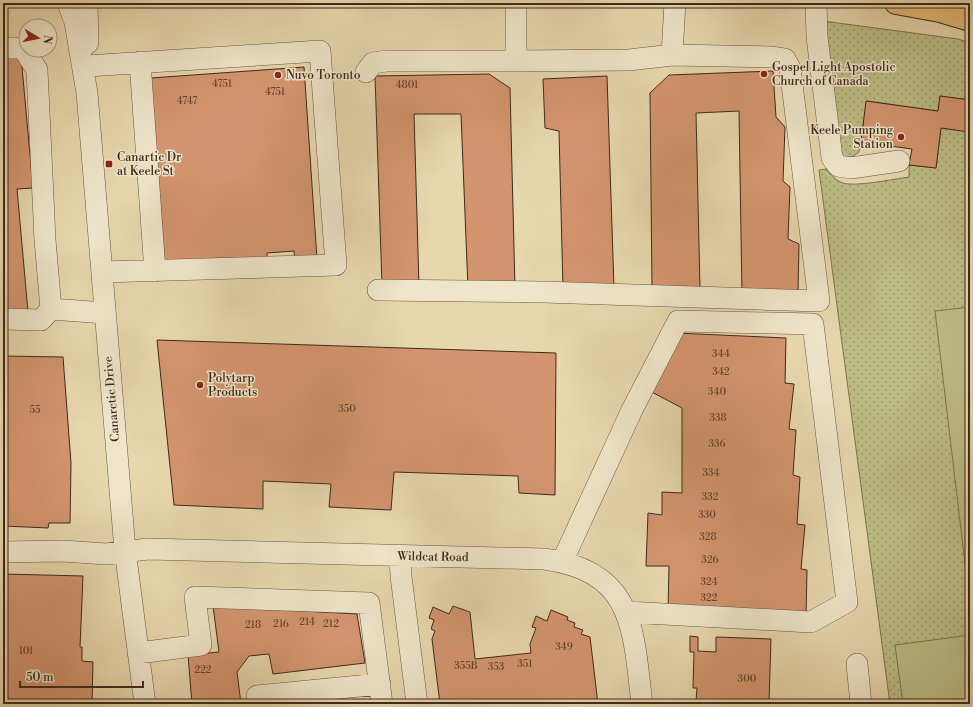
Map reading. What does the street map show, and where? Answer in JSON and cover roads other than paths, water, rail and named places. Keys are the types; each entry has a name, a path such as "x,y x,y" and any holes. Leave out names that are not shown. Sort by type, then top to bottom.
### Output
{"main road":[{"path":"896,3 940,11 970,20"}],"street":[{"name":"Canarctic Drive","path":"68,3 75,22 87,93"},
{"name":"Canarctic Drive","path":"87,3 87,93 105,313 125,550 145,704"},
{"path":"516,3 516,61"},
{"path":"672,55 675,3"},
{"path":"816,3 817,37 832,158 838,166 851,168 899,161"},
{"path":"3,48 23,48 37,70 45,240 51,309 41,320 3,319"},
{"path":"87,66 320,51 336,265 102,272"},
{"path":"366,72 373,63 386,61 629,60 672,55 773,57 786,60 790,68 819,300 544,292 378,290"},
{"path":"140,62 155,271"},
{"path":"51,309 105,313"},
{"path":"562,562 632,410 678,321 814,324 846,602 811,622 627,612"},
{"name":"Wildcat Road","path":"3,552 62,551 106,554 125,550 148,549 544,559 562,562 582,568 600,579 615,593 627,612 633,632 642,704"},
{"path":"400,556 401,576 417,704"},
{"path":"138,653 201,645 195,597 370,603 381,694 257,696"},
{"path":"857,664 861,704"}],"place":[{"name":"Gospel Light Apostolic Church of Canada","path":"764,74"},
{"name":"Nuvo Toronto","path":"278,75"},
{"name":"Keele Pumping Station","path":"901,137"},
{"name":"Canartic Dr at Keele St","path":"109,164"},
{"name":"Polytarp Products","path":"200,385"}]}
